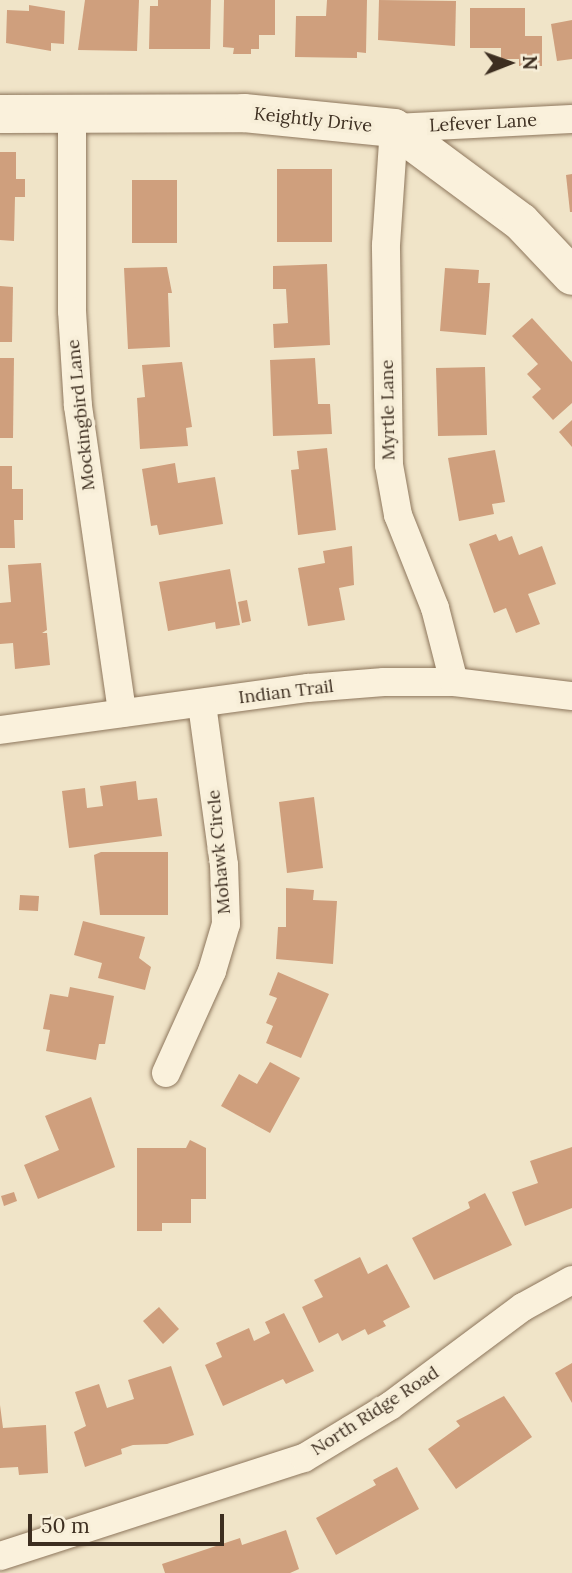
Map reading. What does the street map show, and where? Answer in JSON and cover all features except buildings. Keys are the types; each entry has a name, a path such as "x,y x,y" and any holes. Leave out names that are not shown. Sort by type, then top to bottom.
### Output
{"street":[{"name":"Keightly Drive","path":"0,114 244,113 394,128 521,222 572,276"},
{"name":"Mockingbird Lane","path":"72,114 72,311 78,406 122,713"},
{"name":"Lefever Lane","path":"394,128 572,119"},
{"name":"Myrtle Lane","path":"394,128 386,244 389,466 398,515 435,608 454,682"},
{"name":"Indian Trail","path":"0,730 308,688 454,682 572,696"},
{"name":"Mohawk Circle","path":"166,1073 212,971 226,924 225,866 202,704"},
{"name":"North Ridge Road","path":"0,1556 304,1458 390,1405 523,1307 572,1280"}]}
